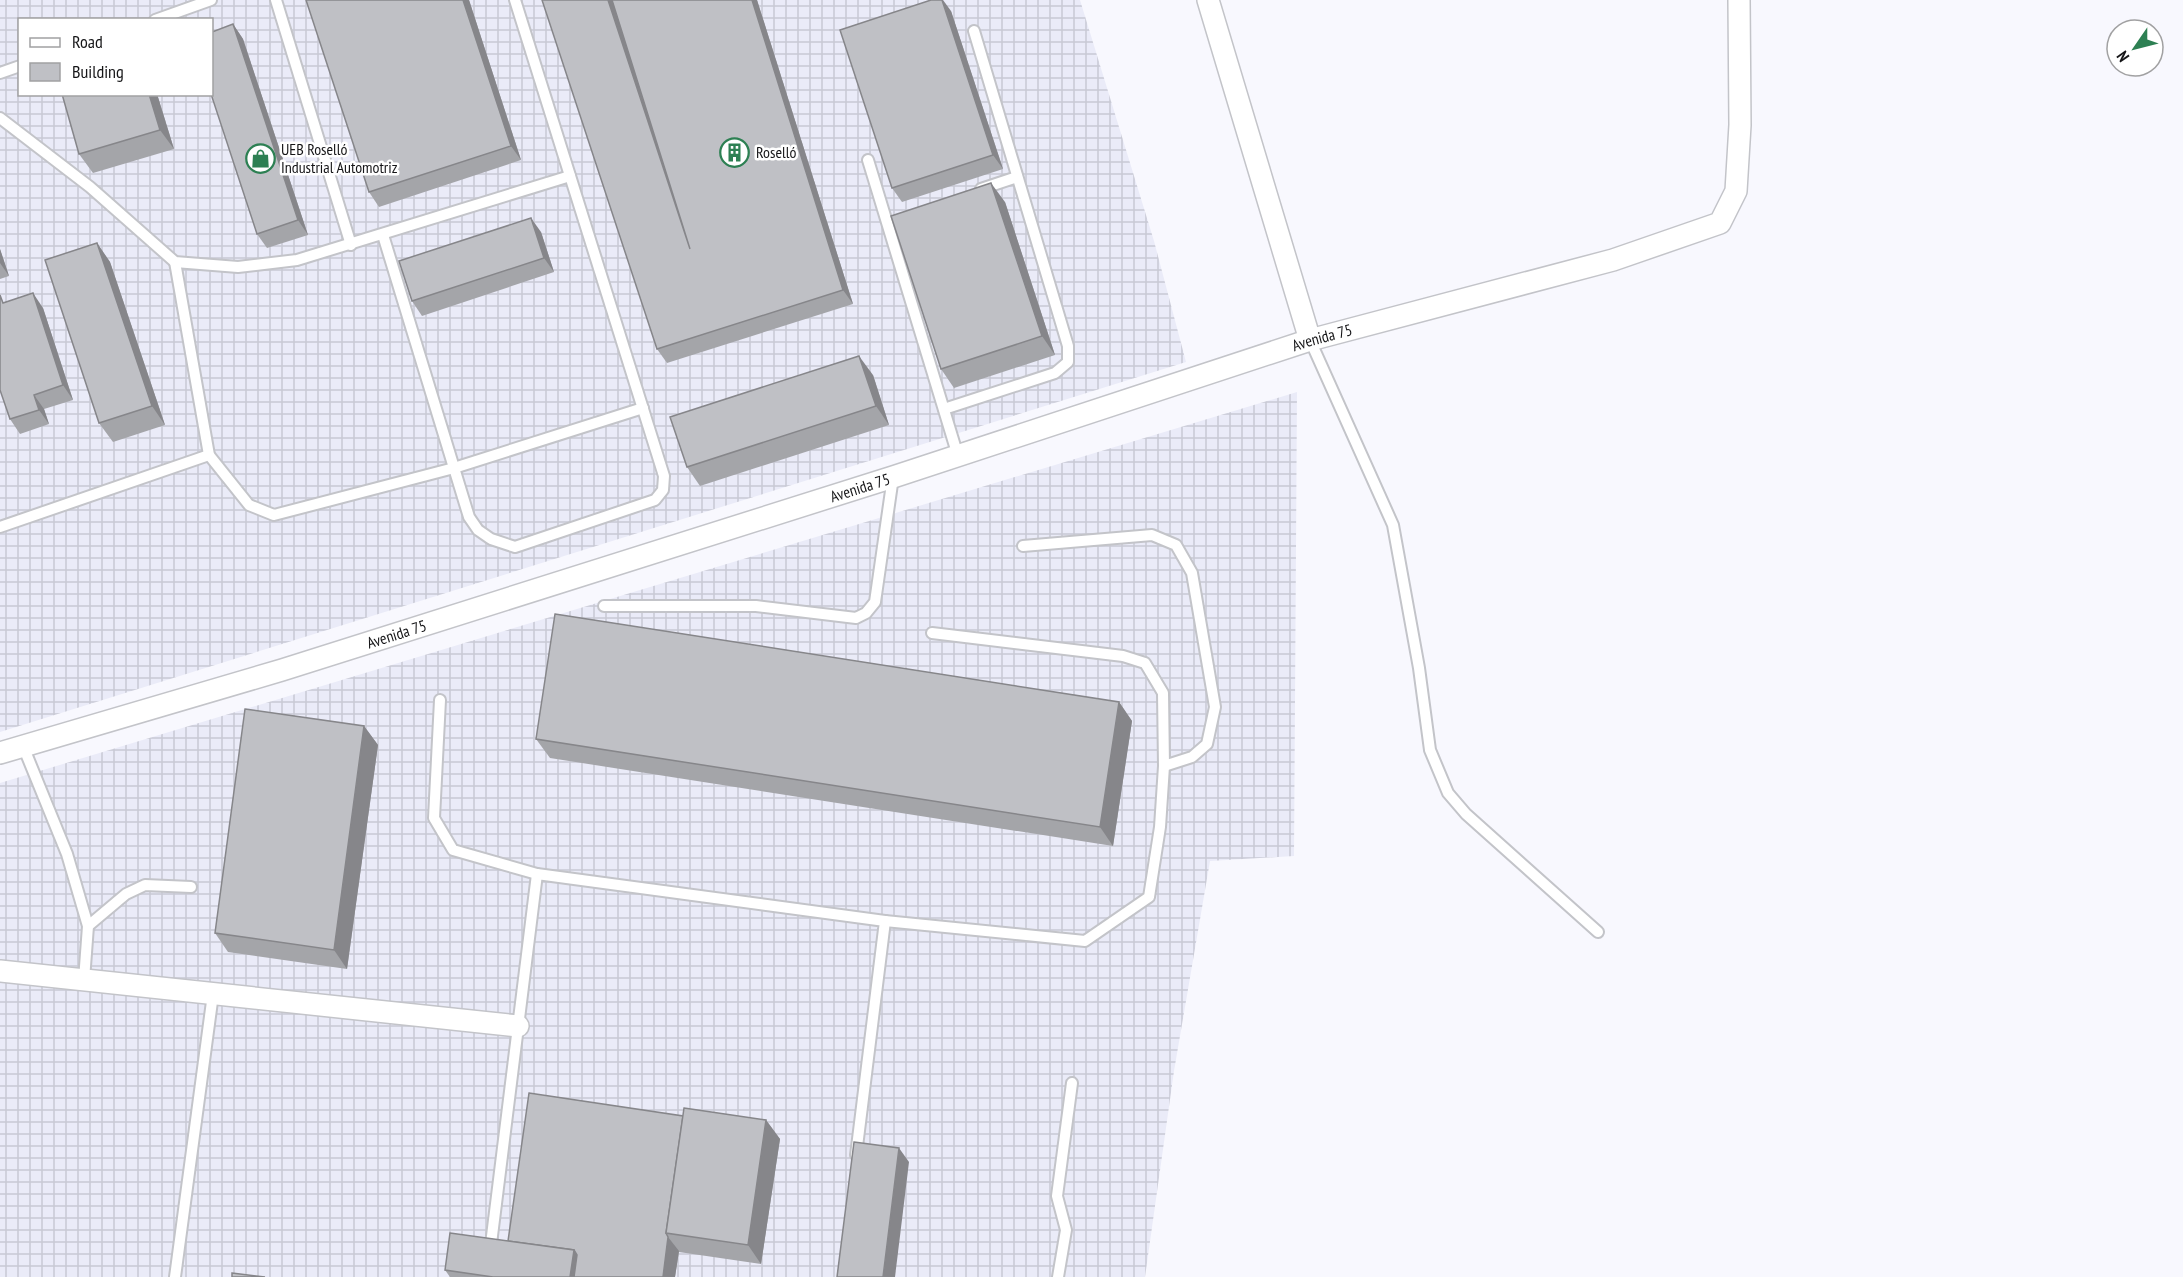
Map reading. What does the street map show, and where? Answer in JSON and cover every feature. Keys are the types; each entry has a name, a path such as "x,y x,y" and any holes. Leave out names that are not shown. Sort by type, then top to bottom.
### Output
{"street":[{"path":"1208,0 1310,340"},
{"name":"Avenida 75","path":"0,753 282,670 893,477 1310,340 1613,260 1720,224 1736,191 1740,125 1739,0"},
{"path":"0,970 518,1026"}],"lane":[{"path":"161,18 211,0"},
{"path":"276,0 351,245"},
{"path":"383,235 469,517 478,530 491,538 515,547 655,500 663,490 664,476 515,0"},
{"path":"944,409 1055,373 1068,362 1068,346 974,31"},
{"path":"0,73 18,67"},
{"path":"0,118 90,187 175,261 238,267 297,260 570,176"},
{"path":"868,160 892,216 958,456"},
{"path":"974,191 1017,177"},
{"path":"175,261 209,455 249,505 274,515 454,468 643,408"},
{"path":"1310,340 1393,525 1419,668 1430,750 1448,793 1466,814 1598,932"},
{"path":"0,527 209,455"},
{"path":"604,606 756,606 856,618 866,613 875,602 893,477"},
{"path":"1023,546 1152,535 1176,545 1192,573 1215,708 1207,744 1192,757 1164,766"},
{"path":"440,700 434,818 453,850 537,874 885,921 1084,941 1149,897 1160,827 1164,766 1163,693 1145,663 1124,656 932,633"},
{"path":"23,746 66,854 88,926 84,980"},
{"path":"490,1256 537,874"},
{"path":"88,926 126,894 145,885 191,887"},
{"path":"854,1170 885,921"},
{"path":"175,1277 213,994"},
{"path":"1058,1277 1066,1230 1057,1196 1072,1083"}],"shaded area":[{"path":"0,0 1080,0 1154,241 1186,362 0,732"},
{"path":"1297,392 1294,856 1210,861 1174,1071 1145,1277 0,1277 0,783"}],"building":[{"path":"306,0 463,0 511,146 369,192"},
{"name":"Roselló","path":"542,0 608,0 690,249 612,0 752,0 843,290 657,349"},
{"path":"931,0 942,0 993,155 892,188 840,30"},
{"name":"UEB Roselló Industrial Automotriz","path":"233,24 298,220 257,234 212,96 213,32"},
{"path":"63,96 150,96 160,130 79,154"},
{"path":"991,183 1042,336 941,369 891,216"},
{"path":"531,218 544,258 412,301 399,261"},
{"path":"97,243 152,406 99,423 45,260"},
{"path":"33,293 63,385 34,395 39,410 10,419 0,390 0,295 3,303"},
{"path":"859,356 876,406 687,467 670,417"},
{"path":"555,614 1119,702 1100,827 536,739"},
{"path":"245,709 364,726 334,950 215,933"},
{"path":"529,1093 683,1116 666,1233 668,1237 663,1277 574,1277 577,1255 574,1250 508,1241"},
{"path":"684,1108 766,1120 748,1245 666,1233"},
{"path":"854,1142 899,1148 883,1277 837,1277"},
{"path":"450,1233 574,1250 570,1277 493,1277 445,1270"},
{"path":"232,1273 265,1277 232,1277"}],"place":[{"name":"Roselló","path":"735,152"},
{"name":"UEB Roselló Industrial Automotriz","path":"260,158"}]}
